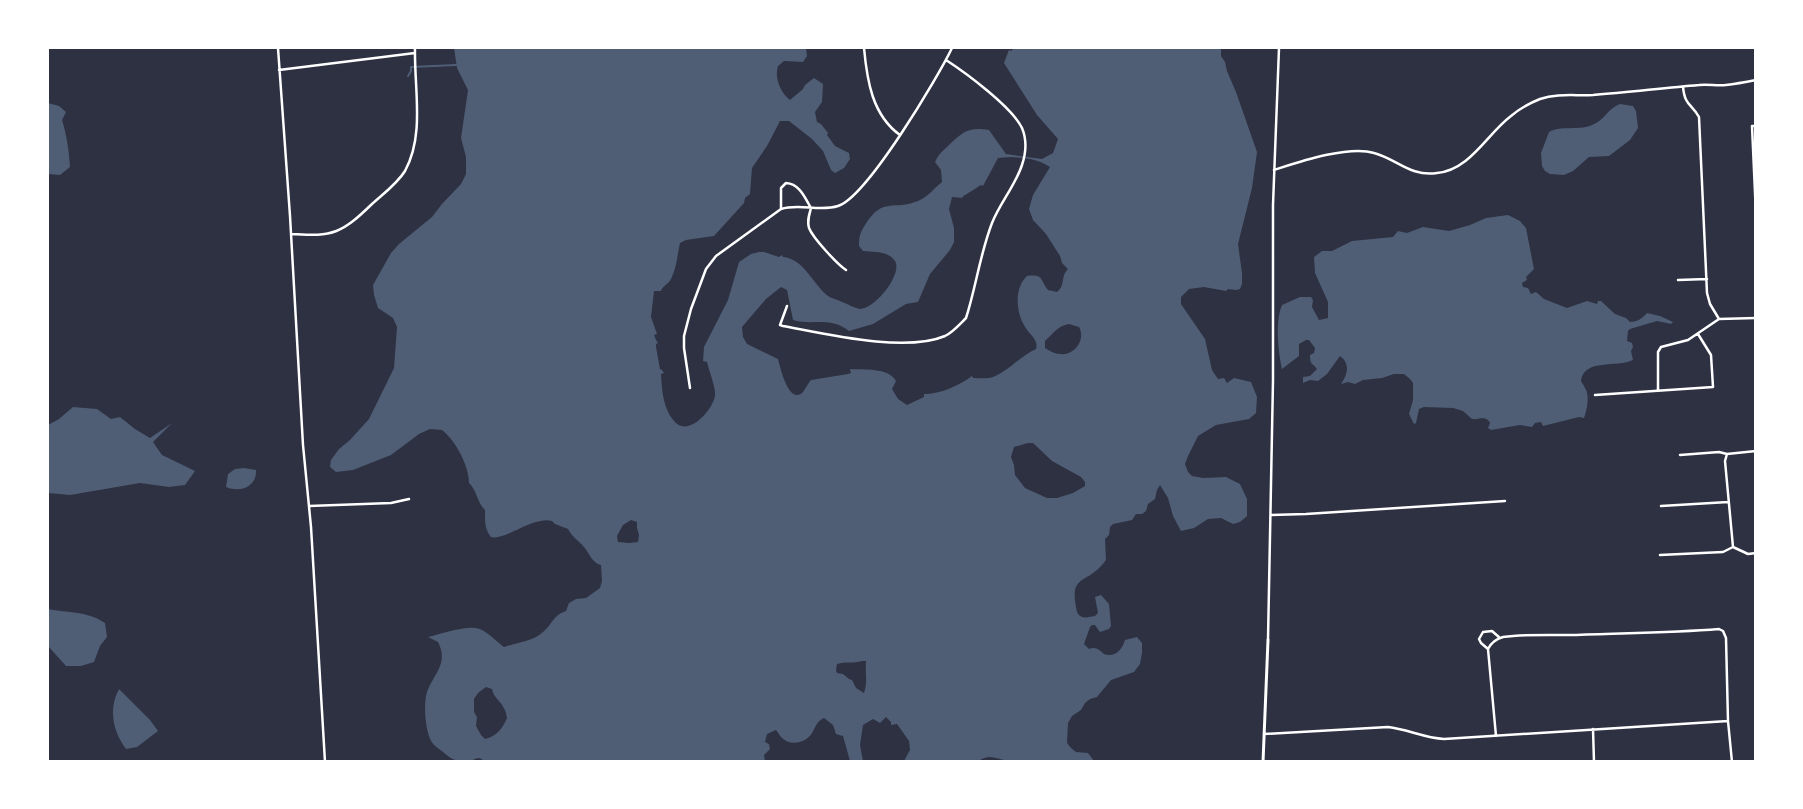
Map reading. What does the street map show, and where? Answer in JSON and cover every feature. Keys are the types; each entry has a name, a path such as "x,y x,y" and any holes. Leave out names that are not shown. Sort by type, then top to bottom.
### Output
{"street":[{"path":"278,48 325,762"},
{"path":"291,234 318,235 334,233 351,224 404,173 412,156 415,142 415,48"},
{"path":"864,48 871,90 877,107 890,128 900,135"},
{"path":"690,388 684,336 691,309 706,269 716,256 781,209 788,207 839,206 850,198 865,183 913,116 952,48"},
{"path":"1263,762 1271,515 1274,170 1278,48"},
{"path":"279,70 415,54"},
{"path":"787,306 780,324 784,326 845,337 893,342 917,343 946,335 956,329 966,318 992,224 1015,181 1026,146 1022,127 1014,116 960,69 946,60"},
{"path":"1274,170 1328,155 1360,151 1373,152 1386,157 1409,170 1424,174 1438,174 1458,166 1510,116 1540,99 1701,84 1726,85 1756,80"},
{"path":"1683,86 1686,102 1695,109 1699,117 1708,292 1710,304 1719,319"},
{"path":"1756,126 1752,126 1756,216"},
{"path":"781,209 781,188 786,183 791,183 798,188 811,208 808,220 810,228 838,265 846,270"},
{"path":"1678,280 1707,279"},
{"path":"1658,390 1658,352 1661,348 1688,340 1719,319 1756,318"},
{"path":"1595,394 1713,387 1710,355 1698,334"},
{"path":"1680,455 1756,451"},
{"path":"1727,454 1725,460 1733,548"},
{"path":"309,506 391,503 409,499"},
{"path":"1271,515 1505,501"},
{"path":"1661,506 1728,502"},
{"path":"1660,555 1723,552 1733,548 1748,554 1756,553"},
{"path":"1496,736 1488,649 1493,642 1500,638 1719,629 1723,631 1726,638 1728,721 1732,762"},
{"path":"1488,649 1479,639 1483,632 1492,631 1500,638"},
{"path":"1264,734 1388,727 1399,728 1438,739 1728,721"},
{"path":"1593,730 1594,762"}],"water":[{"path":"454,48 806,48 807,56 803,62 784,61 778,66 779,85 790,100 814,78 823,84 822,102 815,112 817,122 828,133 827,135 835,146 849,153 850,159 844,168 835,173 831,170 823,151 812,139 789,121 780,121 767,146 752,168 750,194 745,198 744,203 714,236 686,240 680,243 676,266 671,279 661,291 654,291 651,317 657,334 654,335 658,343 656,347 660,369 664,373 661,374 665,405 674,421 686,426 692,425 704,415 715,396 707,362 703,361 704,347 728,300 739,262 751,254 759,252 779,257 782,255 797,262 822,291 830,297 860,309 866,307 886,290 895,274 896,267 895,261 889,255 863,251 859,246 862,230 877,210 883,207 918,201 928,195 942,182 941,170 935,162 941,152 959,136 967,131 976,129 989,130 1006,154 1042,159 1053,153 1058,139 1037,115 1004,63 1009,50 1011,51 1014,48 1221,48 1221,56 1225,62 1257,152 1252,188 1238,244 1242,284 1240,289 1228,289 1226,291 1204,287 1189,289 1181,297 1181,304 1205,339 1212,370 1218,379 1224,378 1227,383 1234,378 1251,382 1257,397 1256,413 1249,419 1216,425 1198,436 1185,464 1192,476 1203,478 1226,477 1240,484 1247,499 1247,516 1240,522 1233,524 1221,518 1208,519 1194,528 1181,531 1173,516 1168,498 1160,485 1155,499 1148,504 1146,511 1142,514 1136,514 1132,520 1113,524 1110,527 1109,535 1105,539 1106,560 1077,585 1075,599 1079,615 1090,617 1098,613 1095,597 1101,595 1109,604 1111,626 1109,629 1100,632 1095,625 1092,625 1084,644 1089,649 1095,648 1104,654 1112,655 1120,650 1125,640 1137,637 1142,643 1142,653 1140,664 1134,672 1111,680 1097,697 1090,699 1081,710 1072,716 1068,723 1067,743 1076,752 1088,753 1094,761 1022,762 987,757 979,761 904,761 910,750 909,741 897,724 891,725 891,722 886,717 880,723 873,719 863,725 860,745 863,761 850,761 843,736 836,734 833,725 824,718 818,722 812,733 802,741 789,742 781,737 776,730 767,734 765,742 769,744 770,749 764,755 765,761 483,762 482,759 478,758 464,762 452,758 434,745 427,727 425,704 427,692 439,668 442,656 438,642 428,637 456,630 477,628 504,647 530,640 543,632 558,615 566,611 569,603 576,599 586,598 600,588 602,581 601,565 593,560 568,529 552,521 536,522 504,535 491,537 486,527 485,510 469,483 464,462 457,447 442,430 430,429 419,434 391,455 353,470 336,472 330,467 331,460 339,449 369,419 394,368 397,327 393,318 378,308 373,285 391,253 432,217 461,184 466,174 466,157 461,138 468,90 457,68","holes":["998,158 1027,158 1050,167 1033,195 1029,209 1033,220 1046,234 1060,256 1062,263 1068,269 1057,292 1048,290 1041,278 1036,276 1027,276 1020,287 1018,293 1019,313 1026,328 1036,342 1036,349 993,377 973,378 972,376 949,389 937,393 924,394 924,397 907,405 898,399 892,389 896,381 887,373 875,370 850,369 851,373 848,374 811,380 802,393 797,395 785,383 778,359 747,344 743,337 742,327 766,299 781,287 787,290 793,320 835,324 849,331 873,324 906,304 918,302 930,274 950,250 954,242 954,228 949,209 952,197 963,198 981,185 983,186","1069,324 1079,327 1081,332 1078,346 1065,354 1056,353 1045,348 1045,341 1061,327","1033,443 1052,461 1081,477 1085,482 1085,486 1073,493 1057,498 1047,498 1025,488 1015,475 1011,457 1014,447","631,520 637,522 638,542 618,542 617,536 623,525","866,661 864,693 856,688 852,680 843,674 837,673 836,670 837,664","486,687 492,689 506,713 507,718 503,726 496,734 489,738 485,739 476,726 477,717 474,712 474,699"]},
{"path":"48,103 59,106 66,112 62,120 68,144 70,167 60,175 48,174"},
{"path":"1620,104 1633,106 1636,111 1638,128 1630,140 1609,156 1589,157 1573,171 1564,175 1550,174 1545,171 1542,166 1541,153 1549,132 1559,129 1587,127 1600,121 1612,108"},
{"path":"1508,215 1520,221 1526,228 1534,269 1526,277 1527,280 1522,283 1523,287 1528,288 1531,294 1536,292 1544,299 1567,308 1587,301 1597,304 1598,301 1601,301 1615,314 1626,318 1630,322 1644,317 1647,313 1673,322 1671,324 1657,321 1630,329 1627,341 1632,343 1633,360 1595,366 1583,374 1581,381 1587,391 1588,398 1584,418 1579,417 1543,426 1541,422 1535,423 1532,427 1520,425 1491,430 1488,428 1490,423 1486,419 1472,419 1463,411 1453,408 1424,407 1419,409 1416,423 1414,424 1409,414 1413,400 1413,383 1404,374 1363,380 1355,384 1348,382 1341,384 1345,377 1347,366 1340,356 1327,374 1318,381 1310,380 1303,383 1303,377 1310,376 1317,369 1312,364 1310,355 1314,353 1315,348 1309,340 1299,344 1299,356 1282,369 1278,345 1278,319 1282,305 1300,297 1311,297 1313,300 1312,307 1319,320 1328,318 1328,302 1315,273 1314,257 1322,251 1332,251 1352,241 1393,237 1398,231 1407,233 1423,227 1449,231 1486,218"},
{"path":"73,407 97,409 111,419 120,417 150,438 172,423 153,442 162,455 195,471 185,485 169,487 140,483 70,495 48,493 48,425 59,419"},
{"path":"235,469 256,470 254,481 242,489 226,487 228,474"},
{"path":"48,609 84,614 105,623 107,637 100,646 94,662 81,666 66,666 48,646"},
{"path":"119,689 150,720 158,731 137,747 126,749 115,728 113,712"}],"waterway":[{"path":"408,76 411,67 456,65"}]}
